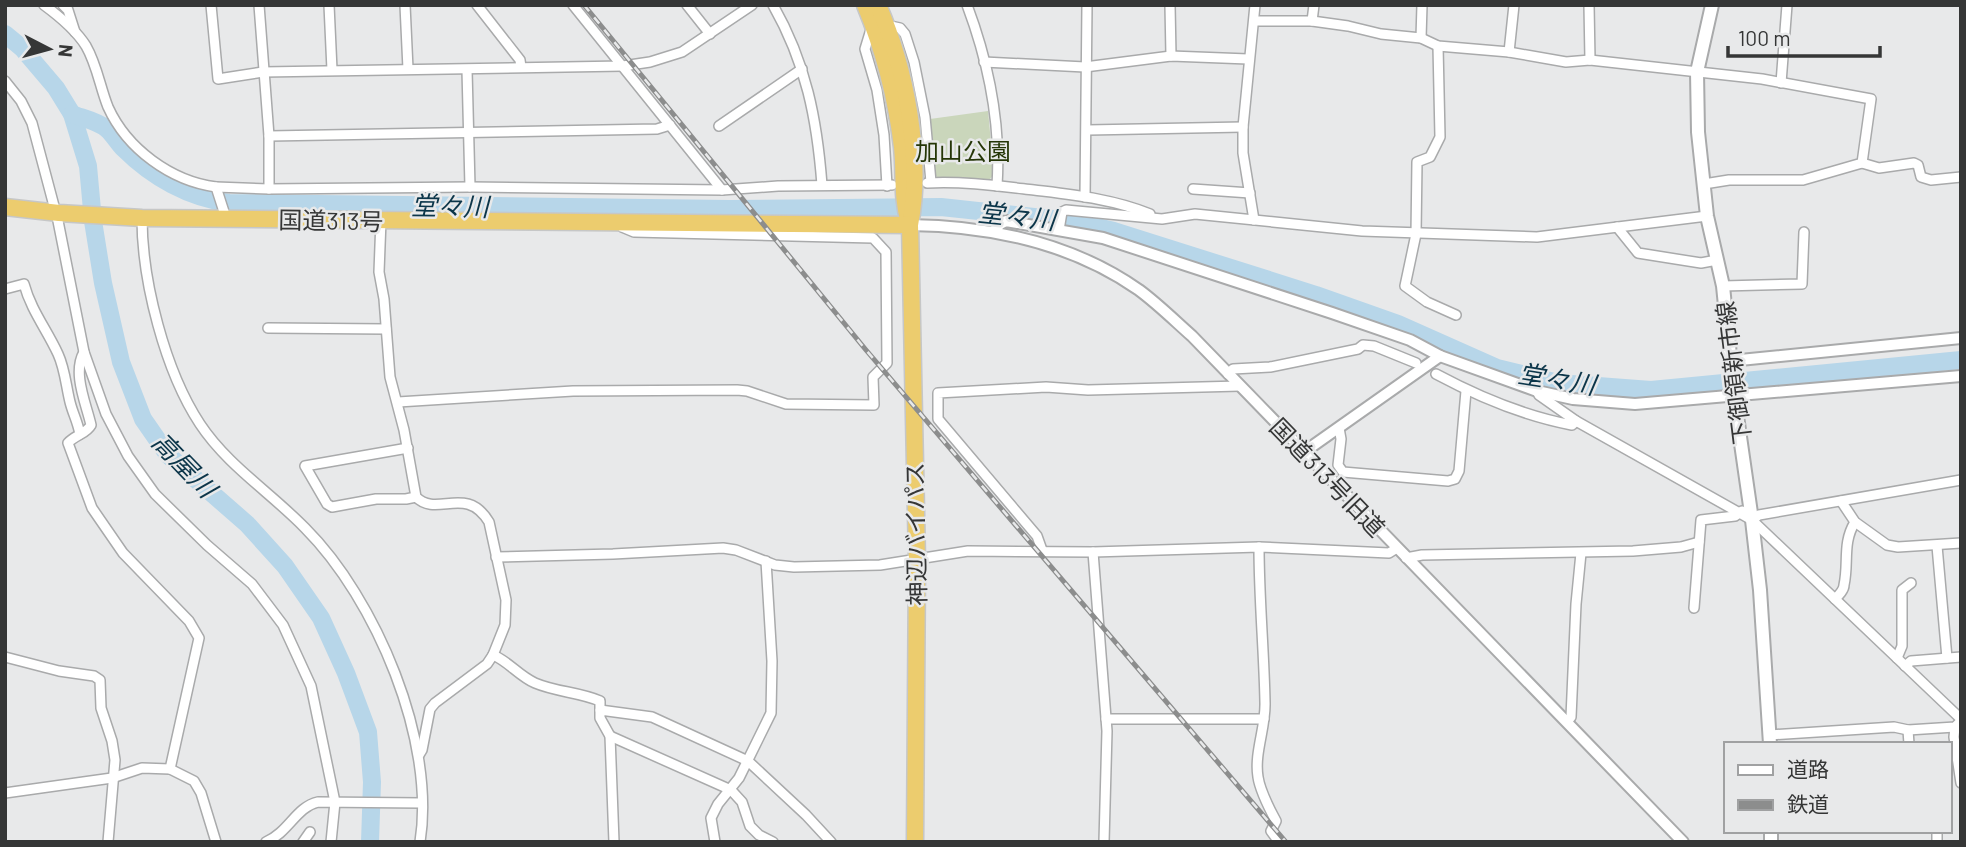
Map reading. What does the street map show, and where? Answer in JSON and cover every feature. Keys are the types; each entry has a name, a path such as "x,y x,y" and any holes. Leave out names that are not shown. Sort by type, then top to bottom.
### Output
{"highway":[{"path":"865,5 879,25"},
{"path":"878,5 879,25"},
{"name":"神辺バイパス","path":"879,25 903,84 914,146 909,210 916,561 915,842"},
{"name":"国道313号","path":"5,207 138,218 224,214 381,220 607,222 909,210"}],"main road":[{"name":"下御領新市線","path":"1712,5 1698,72 1698,132 1707,216 1723,286 1733,387 1752,520 1760,590 1770,740"}],"street":[{"path":"44,5 75,32"},
{"path":"63,5 68,10 75,32 92,61 118,125 152,160 173,174 218,191 470,187 722,190 822,185 889,186 883,124 866,49 866,42 879,25 900,28 905,34 914,62 925,117 929,183 997,186 1085,197 1126,205 1162,219"},
{"path":"211,5 218,79 263,72 623,66 650,62 682,52 752,5"},
{"path":"259,5 269,136 269,189"},
{"path":"329,5 332,70"},
{"path":"405,5 408,69"},
{"path":"478,5 520,60 521,67"},
{"path":"573,5 722,190"},
{"path":"687,5 710,34"},
{"path":"773,5 786,28 810,95 822,185"},
{"path":"967,5 985,62 991,93 998,168 997,186"},
{"path":"1085,197 1087,5"},
{"path":"1170,5 1171,56"},
{"path":"1254,220 1243,153 1243,127 1255,5"},
{"path":"1312,21 1314,5"},
{"path":"1421,38 1422,5"},
{"path":"1509,52 1514,5"},
{"path":"1589,5 1590,60"},
{"path":"1780,83 1787,5"},
{"path":"1255,21 1312,21 1381,34 1421,38 1438,46 1509,52 1566,62 1590,60 1698,72 1871,99 1862,163"},
{"path":"1438,46 1440,137 1430,158 1418,162 1416,234 1405,286 1427,302 1456,315"},
{"path":"985,62 1085,67 1171,56 1248,59"},
{"path":"719,126 802,69"},
{"path":"467,70 470,187"},
{"path":"5,81 21,101 32,123 57,213 84,352 106,414 128,456 155,494 252,584 283,625 311,686 338,803 331,842"},
{"path":"269,136 657,129 670,125"},
{"path":"1087,130 1243,127"},
{"path":"1704,184 1729,180 1803,180 1862,163 1879,167 1914,163 1918,165 1921,177 1931,180 1961,177"},
{"path":"1193,189 1250,193"},
{"path":"218,191 224,214"},
{"name":"国道313号旧道","path":"909,210 937,225 994,231 1073,255 1139,291 1192,336 1683,842"},
{"path":"1059,230 1062,212 1066,210 1162,219 1195,214 1362,232 1537,237 1707,216"},
{"path":"138,218 154,310 179,385 199,422 214,443 323,547 368,616 394,672 407,707 419,755 420,842"},
{"path":"381,220 379,272 384,299 390,377 408,448 416,497 426,504 468,503 482,511 489,522 507,615 493,655 486,664 430,709 419,755"},
{"path":"994,231 1000,223 1006,221 1103,239 1410,340 1440,356 1537,391 1573,399 1635,404 1733,387 1961,376"},
{"path":"398,402 573,391 737,390 786,404 874,405 873,377 887,363 887,307 886,252 873,238 634,232 607,222"},
{"path":"1617,227 1638,254 1701,263 1717,260"},
{"path":"1723,286 1802,284 1804,232"},
{"path":"5,289 24,284 30,304 64,368 80,434"},
{"path":"268,328 386,329"},
{"path":"1730,361 1961,338"},
{"path":"1228,374 1233,369 1270,367 1358,349 1363,345 1374,346 1416,363"},
{"path":"84,352 79,361 80,382 92,425 88,431 73,437 68,443 92,508 123,554 189,621 199,638 170,769"},
{"path":"1304,452 1440,356"},
{"path":"1436,374 1466,391 1540,419 1572,425 1576,421"},
{"path":"1042,550 1037,536 938,419 938,393 1046,387 1088,390 1240,386"},
{"path":"1339,428 1341,439 1338,465 1343,472 1448,481 1455,479 1459,471 1466,391"},
{"path":"1537,391 1576,421 1752,520 1905,666 1959,722"},
{"path":"408,448 305,466 327,504 332,507 376,499 416,497"},
{"path":"1752,520 1759,515 1961,480"},
{"path":"1841,501 1854,522 1888,545 1937,546 1961,543"},
{"path":"1694,608 1701,520 1735,516 1750,504"},
{"path":"1835,599 1844,587 1845,549 1849,530 1854,522"},
{"path":"1406,558 1422,555 1670,549 1699,542"},
{"path":"1937,546 1947,658"},
{"path":"496,557 723,548 775,565 794,567 880,565 968,551 1093,552 1259,547 1389,553 1397,548"},
{"path":"1259,547 1264,719 1258,777 1276,821 1271,831 1279,842"},
{"path":"1093,552 1108,759 1104,842"},
{"path":"1567,722 1571,717 1581,553"},
{"path":"715,842 711,818 748,761 767,722 771,704 766,561"},
{"path":"1896,658 1902,646 1902,590 1911,583"},
{"path":"493,655 530,681 600,701 600,718 610,736 614,842"},
{"path":"5,657 60,671 94,676 100,680 101,708 115,760 108,842"},
{"path":"1905,666 1911,661 1961,657"},
{"path":"600,710 652,717 748,761 831,842"},
{"path":"1106,719 1264,719"},
{"path":"1770,740 1894,727 1908,730 1959,722"},
{"path":"1959,722 1954,737 1961,784"},
{"path":"1908,730 1909,742"},
{"path":"610,736 731,790 742,802 750,826 759,835 773,842"},
{"path":"5,793 112,778 142,768 170,769 194,781 201,793 216,842"},
{"path":"266,842 281,834 307,804 420,803"},
{"path":"303,842 310,832"}],"green space":[{"name":"加山公園","path":"988,111 994,174 987,183 940,180 935,175 930,119"}],"waterway":[{"name":"高屋川","path":"5,34 22,48 56,88 72,114 88,166 103,283 121,362 143,419 168,455 247,524 285,566 321,618 346,673 368,732 372,782 370,842"},
{"name":"堂々川","path":"72,114 103,126 135,159 172,185 229,203 729,209 941,207 1072,221 1114,231 1316,295 1398,324 1497,368 1558,383 1651,390 1961,360"}],"railway":[{"path":"584,5 866,350 1286,842"}]}
